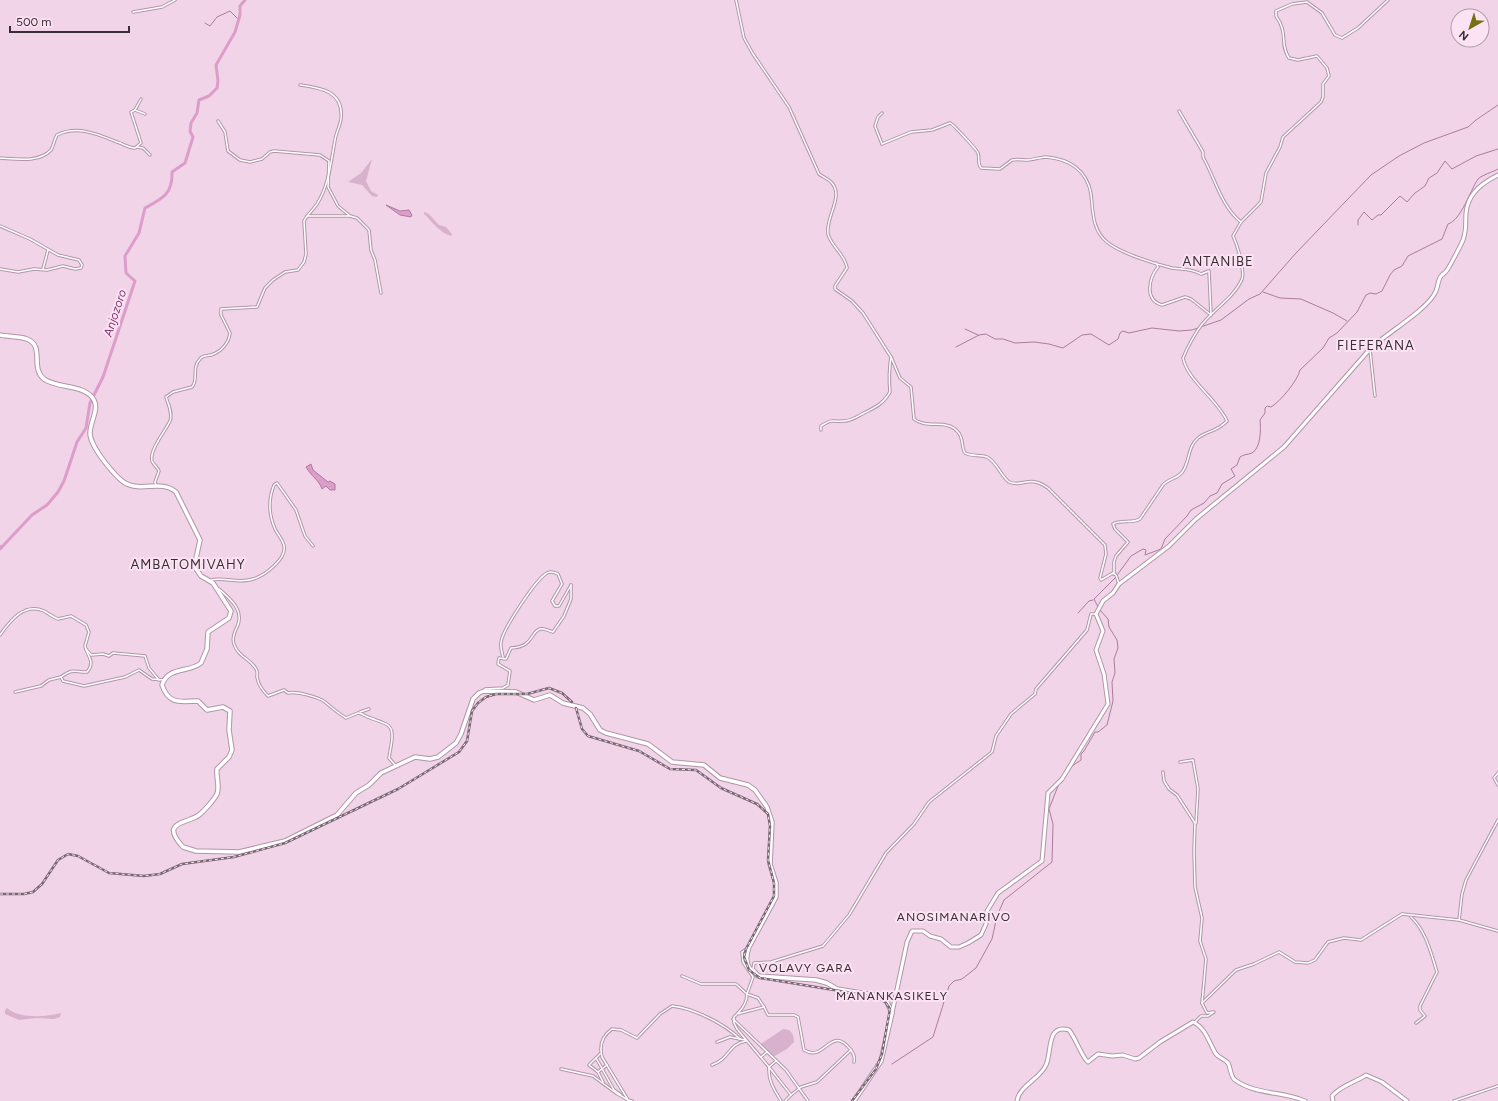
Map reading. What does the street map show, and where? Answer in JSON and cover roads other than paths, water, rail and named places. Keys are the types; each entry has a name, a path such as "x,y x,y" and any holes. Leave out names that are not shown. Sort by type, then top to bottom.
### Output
{"main road":[{"path":"0,335 27,339 36,348 37,368 43,378 53,383 84,392 92,398 95,409 90,435 94,448 126,484 142,488 156,486 172,488 180,499 200,540 195,563 196,569 200,576 213,584 230,610 231,617 209,631 207,649 200,664 175,671 164,680 162,685 164,690 177,702 182,703 198,701 207,710 223,707 230,711 229,730 232,750 229,757 217,769 219,788 216,796 199,815 180,822 176,826 175,836 179,843 186,849 239,852 285,841 337,815 356,793 369,785 381,773 395,765 415,757 430,759 438,757 456,743 461,734 473,699 479,693 484,691 516,692 534,700 550,695 563,703 582,708 590,714 600,730 606,733 648,744 672,762 704,765 720,778 748,785 755,790 771,814 770,864 777,890 773,904 746,954 747,966 751,972 758,976 816,980 827,983 837,989 879,996 887,1002 892,1013 881,1061 854,1101"}],"street":[{"path":"133,12 162,7 175,0"},
{"path":"736,0 747,44 790,107 819,174 830,181 835,189 836,194 829,222 828,233 834,247 845,257 847,268 835,288 858,307 891,357 900,378 911,388 914,419 921,422 945,425 955,429 962,437 965,453 970,455 980,455 991,460 1009,482 1016,483 1034,481 1041,483 1048,488 1105,545 1106,554 1100,578 1102,580 1112,573 1115,575"},
{"path":"1119,584 1115,575 1114,562 1116,556 1128,542 1115,529 1113,524 1117,522 1136,522 1140,519 1167,480 1174,479 1182,473 1191,445 1199,437 1215,431 1227,421 1207,392 1195,380 1184,364 1183,358 1204,321 1231,294 1242,278 1238,252 1233,236 1240,222 1261,202 1266,173 1280,147 1283,137 1321,102 1323,97 1323,84 1329,76 1327,68 1317,56 1298,60 1289,58 1285,51 1283,26 1276,16 1276,11 1292,4 1307,2 1322,14 1335,34 1342,38 1358,28 1388,0"},
{"path":"156,486 155,482 159,471 152,462 151,457 162,432 170,421 171,412 166,397 173,392 192,387 195,383 195,366 199,360 217,352 227,344 230,333 221,315 221,309 257,307 265,288 273,280 285,272 298,270 303,265 306,254 303,228 306,217 316,205 328,177 341,118 338,100 328,91 300,85"},
{"path":"135,148 141,143 130,113 135,110 140,99"},
{"path":"135,110 145,114"},
{"path":"1179,111 1203,152 1203,157 1224,201 1240,222"},
{"path":"882,113 878,117 874,126 882,144 911,132 932,130 949,122 954,124 967,142 977,150 979,154 978,164 981,168 1000,170 1012,160 1027,160 1046,157 1077,166 1084,173 1088,183 1092,216 1100,234 1106,241 1117,248 1156,263 1179,269 1192,269 1201,274 1210,271 1211,315"},
{"path":"218,121 225,132 228,151 240,160 257,162 274,151 302,154 316,153 329,161 328,187 338,206 350,216"},
{"path":"0,158 25,160 40,157 52,148 57,135 76,129 95,133 128,147 143,148 150,155"},
{"path":"892,1013 907,942 912,931 923,930 930,936 941,939 951,947 959,947 968,943 981,935 986,924 987,911 998,893 1042,861 1048,793 1062,779 1108,704 1104,674 1096,650 1103,631 1096,613 1099,606 1113,593 1119,584 1169,546 1196,519 1284,447 1370,349 1379,340 1409,319 1434,294 1440,277 1448,269 1463,240 1468,223 1467,206 1474,193 1483,183 1498,175"},
{"path":"306,217 311,215 350,216 357,218 369,230 371,250 375,260 381,293"},
{"path":"0,226 30,239 58,255 79,260 82,265 82,268 76,269 63,266 18,272 0,269"},
{"path":"43,269 48,250"},
{"path":"1156,263 1158,267 1151,277 1150,289 1151,297 1154,301 1162,305 1185,297 1191,299 1211,315"},
{"path":"1370,349 1375,396"},
{"path":"821,430 821,426 832,420 843,422 858,417 875,409 885,401 890,392 888,385 891,379 889,374 891,357"},
{"path":"209,581 219,579 240,582 252,580 265,574 283,556 284,546 275,529 269,504 274,485 277,483 296,510 305,536 313,546"},
{"path":"484,691 486,689 503,688 508,685 510,671 498,664 500,658 503,657 506,659 511,648 528,644 542,628 553,632 559,624 571,599 571,585 559,606 554,604 552,601 562,584 558,574 552,572 544,575 521,603 502,637 501,646 503,657"},
{"path":"213,584 238,609 240,619 235,631 233,643 239,655 250,661 257,670 260,685 268,696 284,690 288,693 298,693 322,700 334,712 346,718 369,709"},
{"path":"0,635 12,617 29,608 43,610 58,619 71,616 86,625 89,632 85,646 91,661 90,668 87,672 77,670 69,672 61,677 49,680 40,686 15,692"},
{"path":"758,976 759,973 753,969 754,963 771,962 823,946 849,914 886,853 914,824 929,802 992,752 996,736 1011,714 1035,694 1036,689 1084,634 1090,623 1090,614 1096,613"},
{"path":"85,646 87,651 92,655 103,654 109,656 114,653 145,656 149,668 158,680"},
{"path":"61,677 63,681 84,686 125,677 139,670 152,679 164,680"},
{"path":"358,713 386,724 391,730 389,758 395,765"},
{"path":"1017,1101 1020,1093 1035,1080 1047,1065 1051,1038 1054,1032 1059,1029 1069,1030 1079,1044 1084,1059 1088,1062 1098,1054 1112,1056 1123,1054 1135,1059 1139,1058 1160,1042 1194,1022 1201,1016 1208,1016 1214,1013 1213,1011 1207,1013 1202,1003 1206,960 1200,940 1202,918 1195,887 1194,851 1198,789 1193,760 1180,762"},
{"path":"1163,772 1164,781 1169,789 1177,795 1196,827"},
{"path":"1498,772 1494,778 1498,785"},
{"path":"1459,920 1462,894 1466,880 1498,820"},
{"path":"1202,1003 1224,979 1242,966 1254,964 1279,952 1295,962 1308,963 1315,960 1328,942 1336,938 1361,940 1402,914 1459,920 1498,931"},
{"path":"1410,916 1418,924 1425,937 1437,972 1420,1006 1420,1010 1425,1016 1416,1022"},
{"path":"749,947 742,952 742,962 753,977 747,994 746,1003 734,1019 735,1026 791,1095"},
{"path":"682,976 701,984 736,984 747,994 758,998 768,1014 794,1015 798,1017 803,1047 809,1053 817,1053 832,1041 836,1040 845,1043 851,1050 854,1055 854,1062"},
{"path":"629,1100 601,1054 603,1037 612,1029 621,1030 637,1038 660,1014 672,1006 692,1010 723,1025 740,1039"},
{"path":"737,1014 764,1006"},
{"path":"734,1019 776,1060 808,1101"},
{"path":"1194,1022 1205,1032 1216,1054 1226,1061 1235,1080 1256,1090 1292,1096 1305,1101"},
{"path":"717,1042 730,1037 746,1041"},
{"path":"712,1065 723,1061 734,1044 746,1041"},
{"path":"785,1101 799,1088 817,1082 851,1050"},
{"path":"761,1057 767,1051"},
{"path":"601,1054 589,1065 598,1072 604,1084"},
{"path":"596,1058 614,1090 623,1097"},
{"path":"776,1060 769,1067 768,1074 771,1083 781,1101"},
{"path":"598,1072 608,1065"},
{"path":"561,1069 593,1076 623,1097 632,1101"},
{"path":"1333,1101 1332,1096 1335,1093 1366,1075 1382,1082 1407,1101"},
{"path":"610,1082 614,1077"},
{"path":"1454,1101 1498,1086"}],"waterway":[{"name":"Anjozoro","path":"0,549 32,515 47,505 58,492 64,481 77,442 86,428 90,403 103,377 135,281 126,273 125,256 139,233 145,208 157,202 165,195 171,186 172,172 185,163 193,137 190,131 191,123 197,113 199,100 209,96 217,88 218,81 216,65 235,32 240,15 240,6 245,0"},
{"path":"205,23 210,26 217,17 230,11 239,20"},
{"path":"956,347 979,335 986,334 995,339 1003,339 1015,343 1034,342 1063,348 1082,335 1091,334 1109,345 1118,339 1120,333 1123,331 1129,333 1152,328 1179,331 1192,330 1221,320 1249,299 1260,294 1296,253 1371,175 1399,156 1424,143 1468,127 1498,105"},
{"path":"1358,225 1358,220 1364,212 1372,220 1378,215 1381,215 1400,196 1407,202 1415,193 1425,186 1429,178 1437,173 1445,161 1452,169 1476,156 1498,149"},
{"path":"1098,607 1094,599 1115,578 1131,556 1143,549 1146,550 1145,555 1161,549 1165,539 1191,510 1204,503 1210,496 1217,493 1222,484 1235,476 1231,469 1237,465 1240,457 1255,451 1259,443 1260,420 1265,413 1265,408 1267,406 1271,407 1284,396 1296,379 1300,370 1323,348 1329,338 1337,333 1357,312 1366,295 1370,293 1376,294 1382,291 1390,275 1394,270 1402,266 1408,256 1442,239 1448,224 1457,217 1478,179 1498,169"},
{"path":"1263,292 1280,298 1301,299 1347,321"},
{"path":"965,329 978,335"},
{"path":"1078,613 1089,601 1093,600"},
{"path":"1062,781 1072,766 1081,760 1081,754 1095,732 1098,732 1107,725 1113,701 1112,682 1115,673 1114,659 1118,648 1117,640 1109,627 1108,619 1100,610"},
{"path":"892,1064 933,1037 949,986 954,981 962,979 976,968 992,939 997,916 1004,900 1052,862 1053,824 1049,809 1058,786"}],"railway":[{"path":"0,894 24,894 33,892 42,884 58,860 68,854 78,856 109,873 144,876 160,874 182,864 234,857 285,843 398,789 459,752 467,741 472,711 478,703 486,697 496,694 527,694 549,688 562,693 572,702"},
{"path":"576,708 582,729 588,736 639,751 670,769 696,770 721,788 757,804 768,814 770,826 768,860 774,883 774,896 746,949 744,957 749,970 760,978 877,997 884,1000 890,1009 882,1054 876,1069 852,1101"}],"district":[{"name":"ANTANIBE","path":"1218,261"},
{"name":"FIEFERANA","path":"1376,345"},
{"name":"AMBATOMIVAHY","path":"188,564"},
{"name":"ANOSIMANARIVO","path":"954,917"},
{"name":"VOLAVY GARA","path":"806,968"},
{"name":"MANANKASIKELY","path":"892,996"}]}
